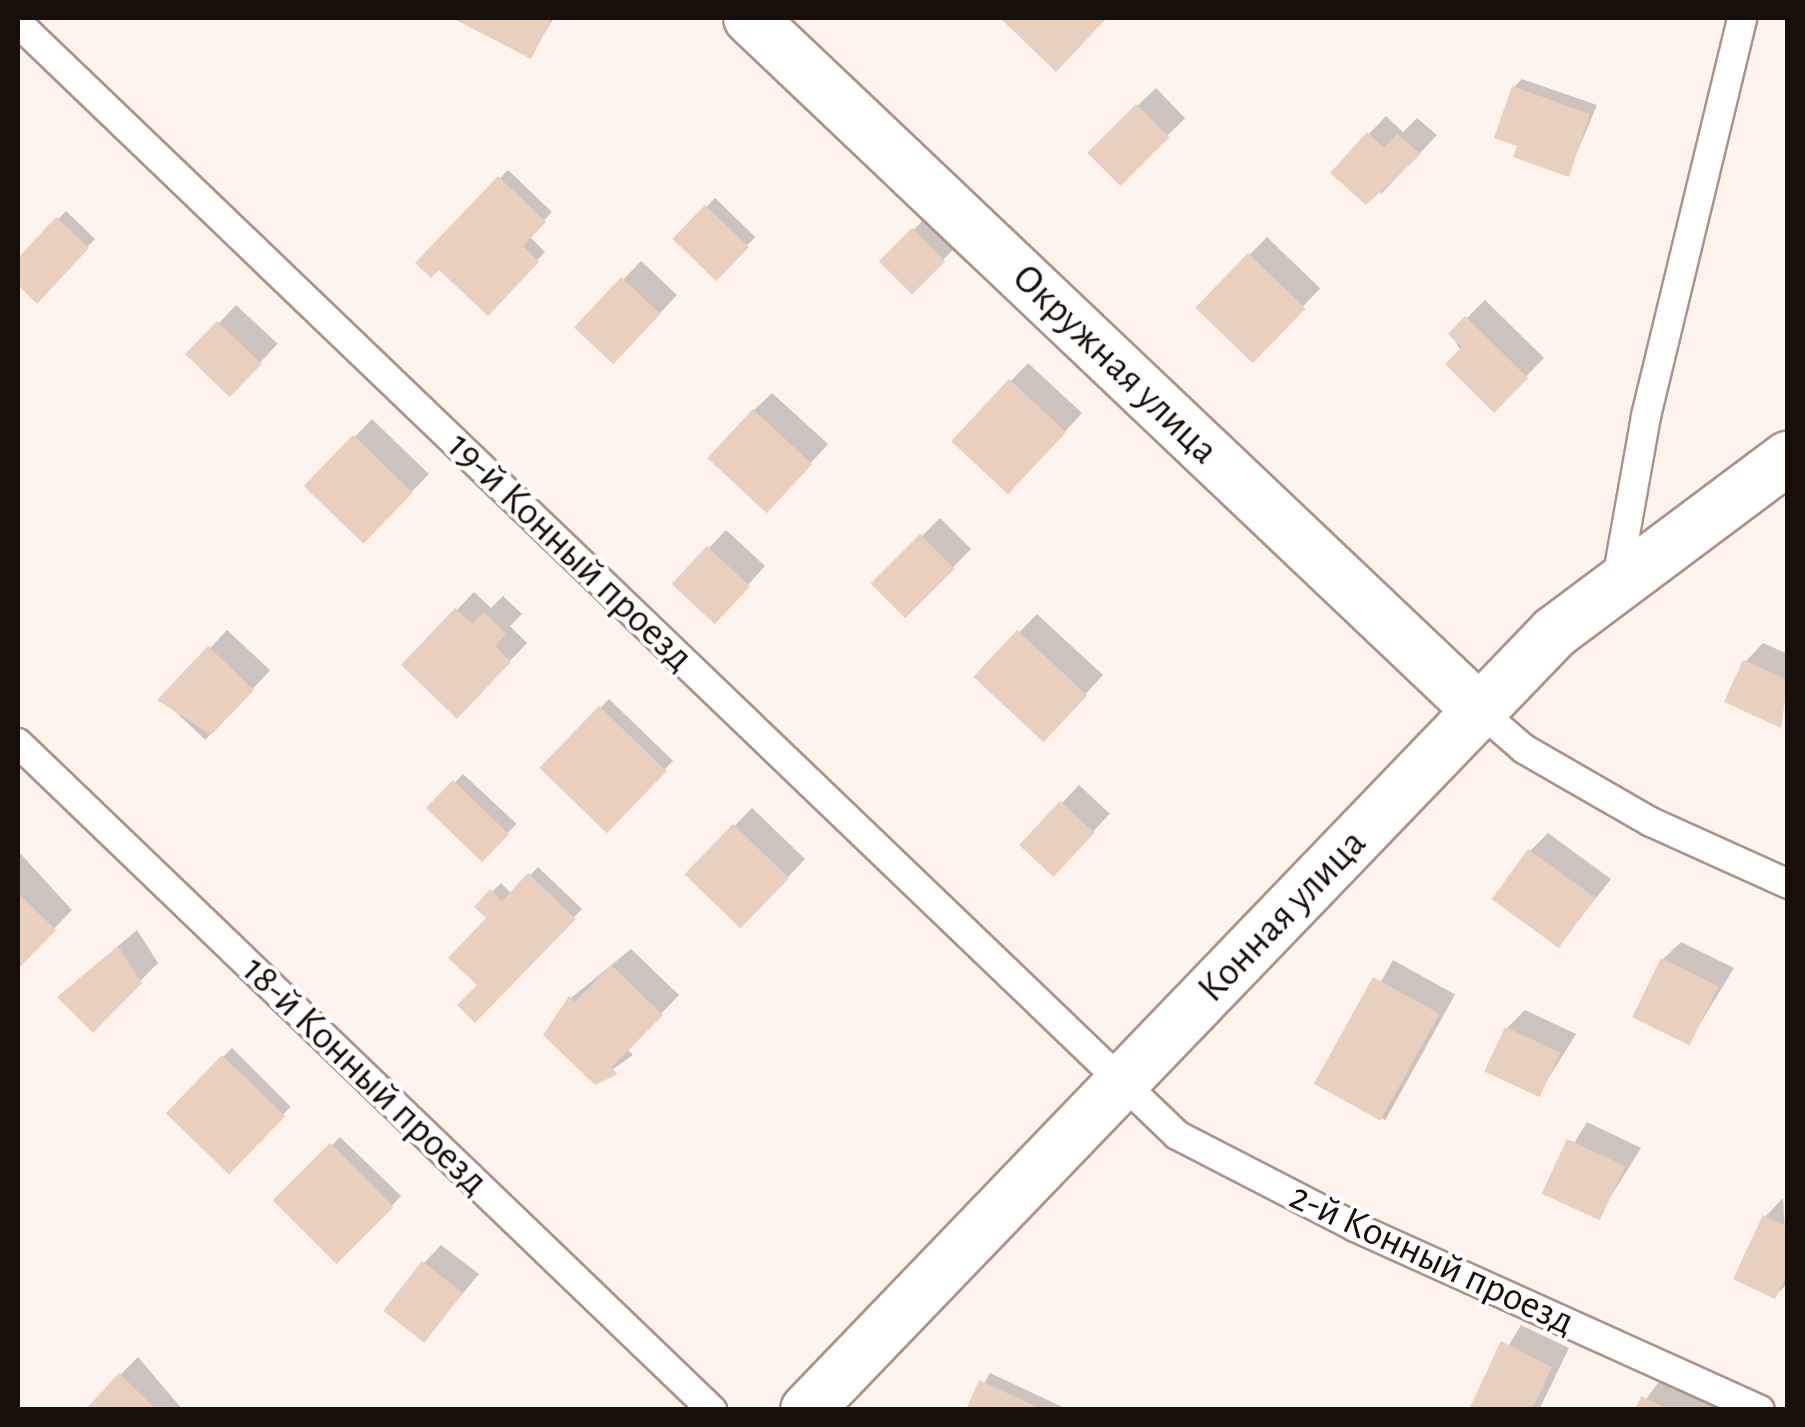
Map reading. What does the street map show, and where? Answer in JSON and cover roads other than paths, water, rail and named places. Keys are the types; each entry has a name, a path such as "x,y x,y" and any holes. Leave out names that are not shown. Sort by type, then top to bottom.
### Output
{"street":[{"name":"Окружная улица","path":"750,18 1480,710"},
{"name":"Конная улица","path":"808,1410 1555,632 1788,458"}],"lane":[{"path":"1616,587 1646,416 1742,18"},
{"name":"19-й Конный проезд","path":"18,24 1123,1081"},
{"path":"1480,710 1524,749 1651,822 1788,884"},
{"name":"18-й Конный проезд","path":"18,743 712,1410"},
{"name":"2-й Конный проезд","path":"1123,1081 1177,1135 1355,1227 1760,1410"}]}
